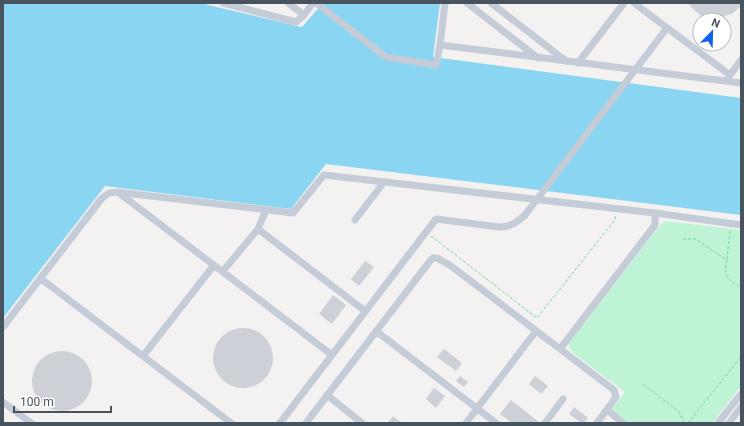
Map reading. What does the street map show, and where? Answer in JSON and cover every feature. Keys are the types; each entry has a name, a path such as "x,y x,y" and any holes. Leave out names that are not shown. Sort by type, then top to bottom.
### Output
{"street":[{"path":"223,3 296,22 313,3"},
{"path":"288,3 304,14"},
{"path":"316,3 386,58 436,65 445,3"},
{"path":"467,3 538,58"},
{"path":"491,3 567,62"},
{"path":"578,63 624,3"},
{"path":"634,3 667,28 727,78 741,84"},
{"path":"280,423 436,220 499,227 508,227 517,223 525,215 667,28"},
{"path":"440,45 567,62 727,78"},
{"path":"727,78 741,60"},
{"path":"3,327 102,198 109,193 117,192 293,213 324,174 655,213 741,225"},
{"path":"355,220 384,182"},
{"path":"117,192 332,355"},
{"path":"223,272 258,229 266,210"},
{"path":"560,349 655,225 655,213"},
{"path":"258,229 365,312"},
{"path":"306,423 433,258 437,258 451,266 614,390 616,397 597,423"},
{"path":"143,356 214,265"},
{"path":"40,278 231,423"},
{"path":"376,331 496,423"},
{"path":"466,423 536,331"},
{"path":"718,423 741,394"},
{"path":"327,396 362,423"},
{"path":"545,423 563,399"},
{"path":"3,402 31,423"},
{"path":"729,423 741,407"},
{"path":"607,410 623,423"}],"path":[{"path":"426,232 537,318 614,221 617,209"},
{"path":"731,224 725,273 727,278 741,288"},
{"path":"683,239 695,239 727,260"},
{"path":"688,423 741,357"},
{"path":"643,384 679,412 684,423"}],"green space":[{"path":"666,221 741,230 741,386 712,423 628,423 611,410 625,392 573,353 569,347 569,343 661,224"}],"water":[{"path":"3,3 200,3 302,27 323,3 440,3 433,57 741,98 741,215 326,164 291,209 105,186 3,318"}],"building":[{"path":"688,3 741,3 741,6 732,14 732,12 697,12"},
{"path":"365,261 374,267 359,286 351,279"},
{"path":"333,295 346,305 332,324 319,314"},
{"path":"237,328 249,328 260,333 268,341 273,352 271,370 260,383 249,388 237,388 226,383 218,375 213,364 213,352 218,341 226,333"},
{"path":"444,349 462,363 456,371 437,357"},
{"path":"56,351 68,351 79,356 87,364 92,375 90,393 79,406 68,411 56,411 45,406 37,398 32,387 32,375 37,364 45,356"},
{"path":"460,376 468,382 464,387 456,381"},
{"path":"535,376 548,386 541,394 529,384"},
{"path":"434,388 445,396 436,408 426,399"},
{"path":"511,400 540,423 512,423 500,414"},
{"path":"574,407 588,418 584,423 581,423 569,414"},
{"path":"393,416 402,423 388,423"}]}
